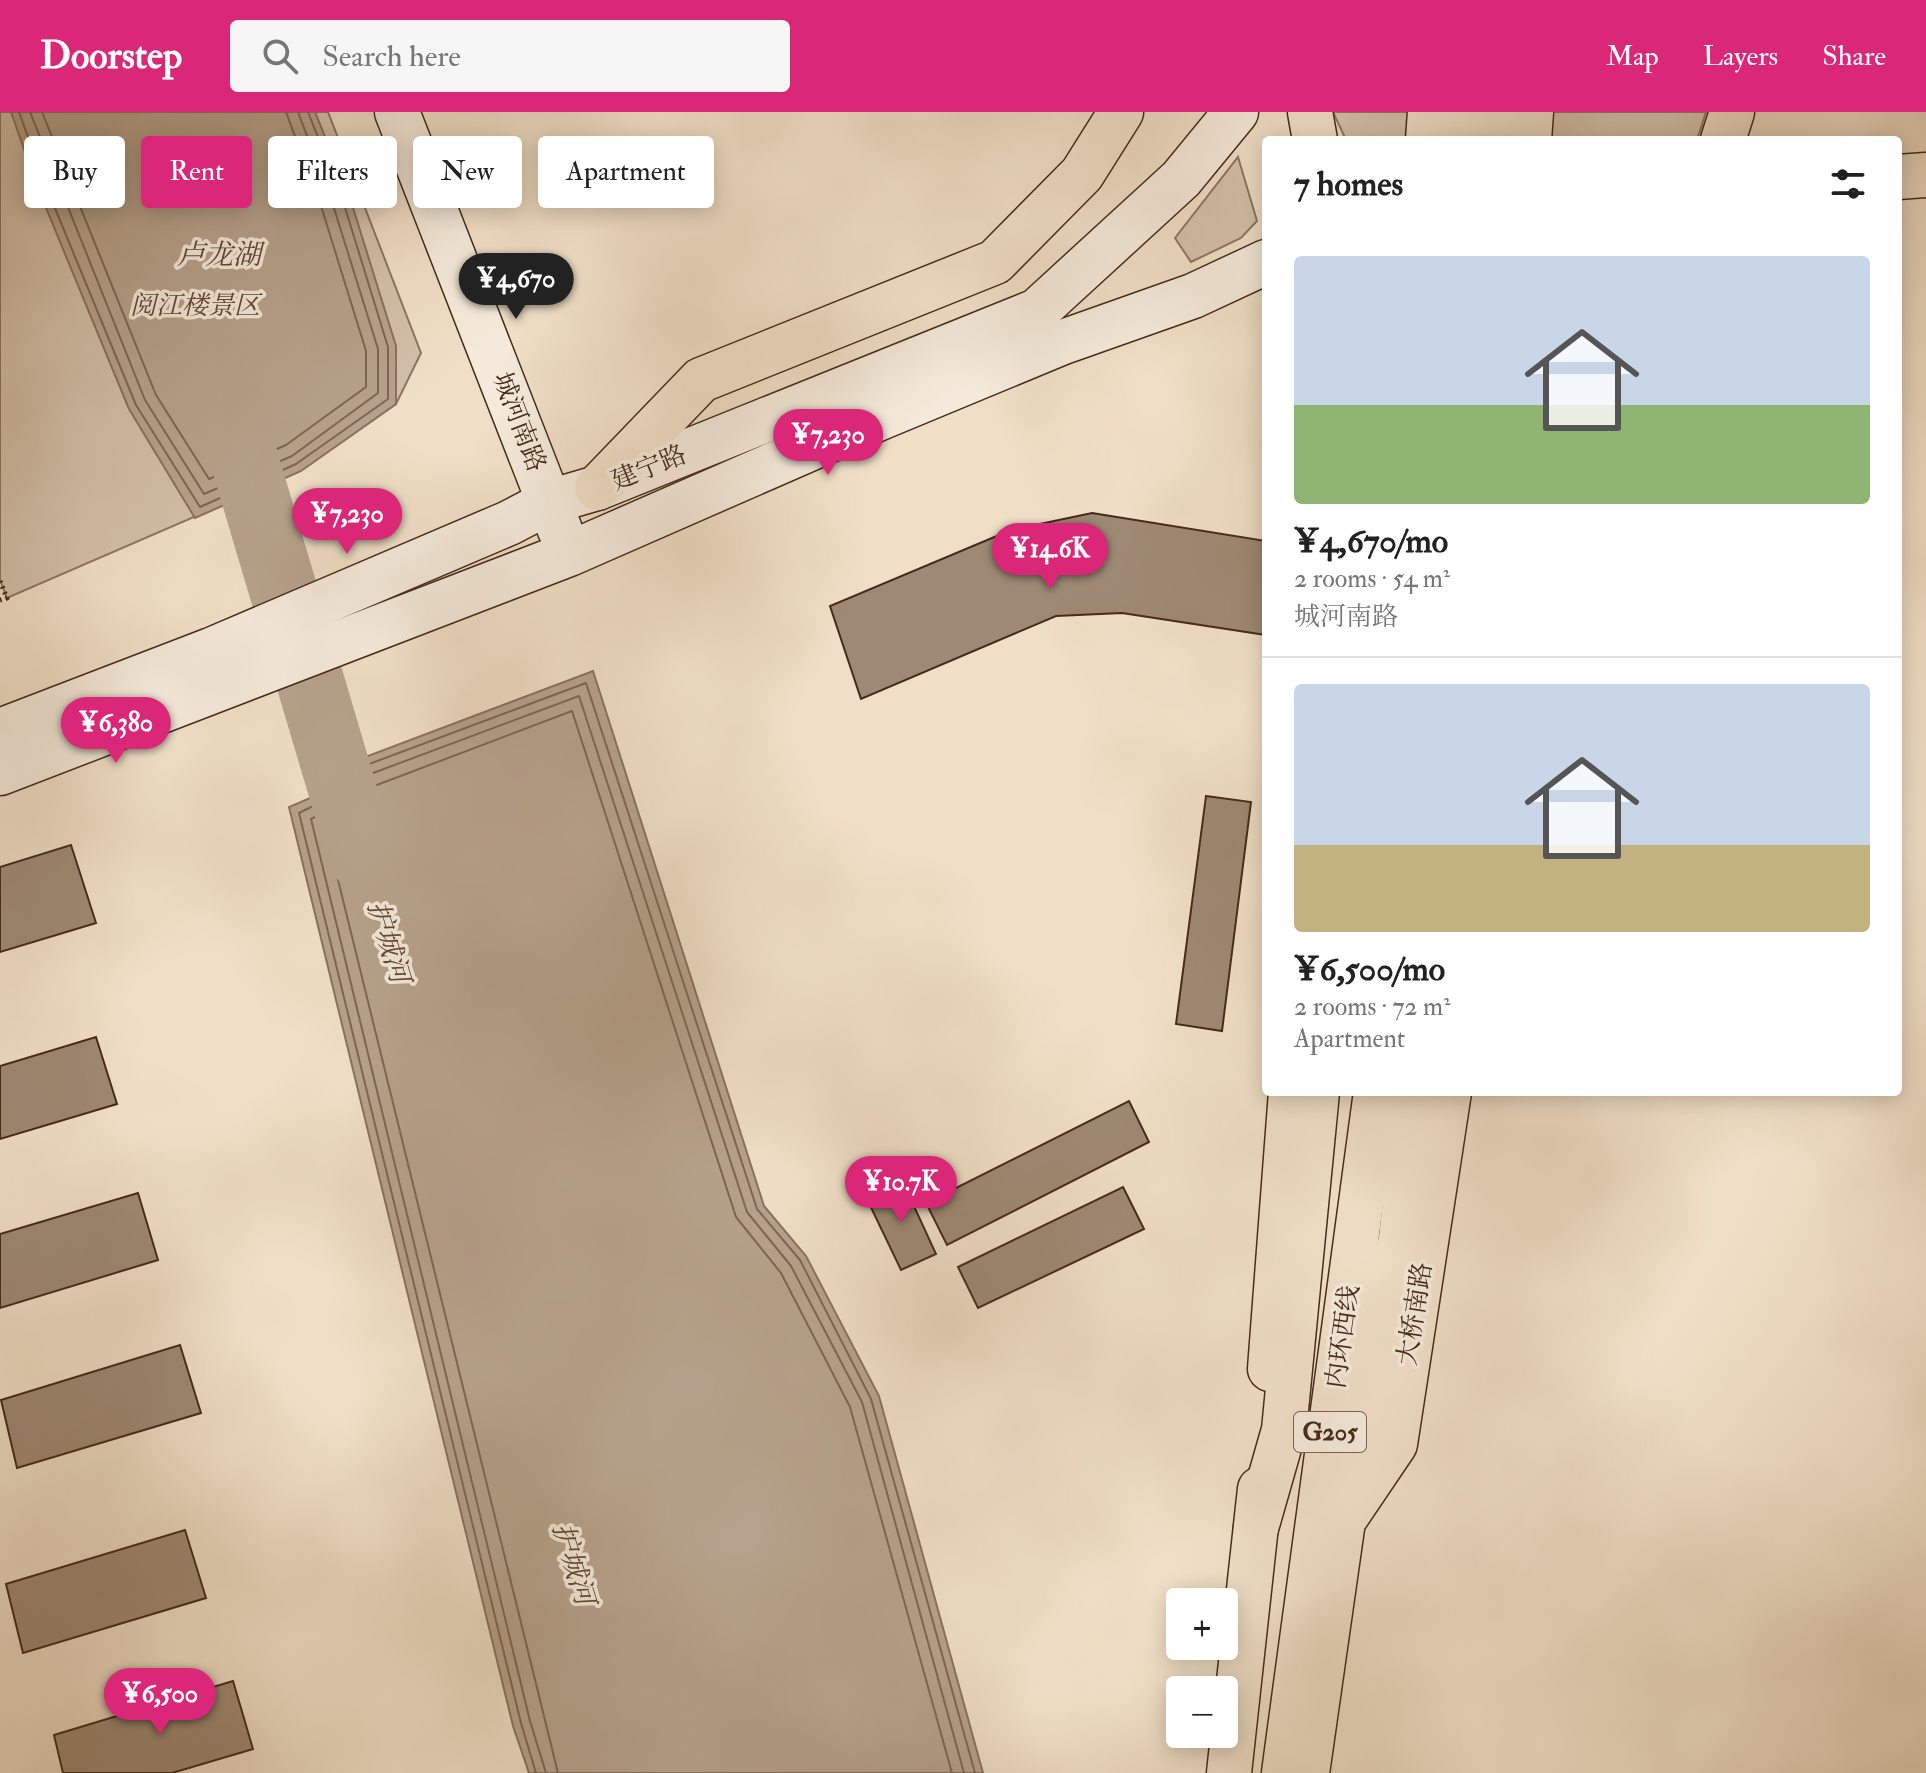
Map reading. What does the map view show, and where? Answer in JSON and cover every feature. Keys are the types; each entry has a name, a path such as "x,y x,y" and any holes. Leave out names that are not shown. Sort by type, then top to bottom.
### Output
{"main road":[{"name":"城河南路","path":"397,112 569,554"},
{"path":"597,488 701,380 995,262 1082,174 1121,112"},
{"name":"建宁路","path":"0,731 211,650 509,523 549,502 597,488 1037,311 1181,179 1236,112"},
{"path":"1310,112 1314,136"},
{"path":"1428,136 1430,112"},
{"path":"1461,136 1464,112"},
{"path":"1495,136 1497,112"},
{"path":"1529,136 1531,112"},
{"path":"1724,136 1732,112"},
{"path":"1902,177 1926,175"},
{"name":"建宁路","path":"0,773 569,554 882,417 1063,342 1193,296 1262,264"},
{"path":"1229,1773 1256,1528 1291,1096"},
{"path":"1256,1528 1284,1430 1317,1096"},
{"name":"内环西线","path":"1257,1773 1345,1096"},
{"name":"内环西线","path":"1284,1773 1375,1096"},
{"path":"1307,1773 1343,1521 1401,1238 1417,1096"},
{"name":"大桥南路","path":"1343,1521 1395,1444 1448,1096"}],"path":[{"path":"0,581 7,598 0,600"}],"green space":[{"name":"卢龙湖","path":"0,112 328,112 337,136 268,136 268,208 365,208 421,353 396,404 300,471 7,598 0,580"},
{"path":"1333,112 1706,112 1698,136 1344,136"},
{"path":"1238,157 1257,221 1241,238 1191,262 1175,238"}],"water":[{"name":"卢龙湖","path":"11,112 315,112 325,136 268,136 268,208 353,208 396,346 396,404 301,471 195,518 129,409 46,208 125,208 125,136 24,136 24,149"},
{"path":"593,671 764,1206 806,1256 879,1396 983,1773 529,1773 513,1726 289,807 329,790 323,773"}],"building":[{"path":"1092,513 1262,540 1262,634 1122,613 1056,616 861,699 830,606 1011,530"},
{"path":"1206,796 1251,802 1222,1031 1176,1024"},
{"path":"71,845 96,923 0,952 0,867"},
{"path":"96,1037 117,1104 0,1139 0,1066"},
{"path":"1129,1101 1149,1142 947,1245 926,1203"},
{"path":"901,1178 936,1254 901,1270 865,1195"},
{"path":"1123,1187 1144,1229 978,1308 958,1267"},
{"path":"138,1193 158,1260 0,1308 0,1234"},
{"path":"180,1345 201,1413 17,1468 1,1400"},
{"path":"185,1530 206,1598 23,1653 6,1584"},
{"path":"233,1681 253,1749 172,1773 63,1773 54,1735"}],"waterway":[{"name":"护城河","path":"227,401 362,856"}],"park label":[{"name":"阅江楼景区","path":"195,306"}]}
